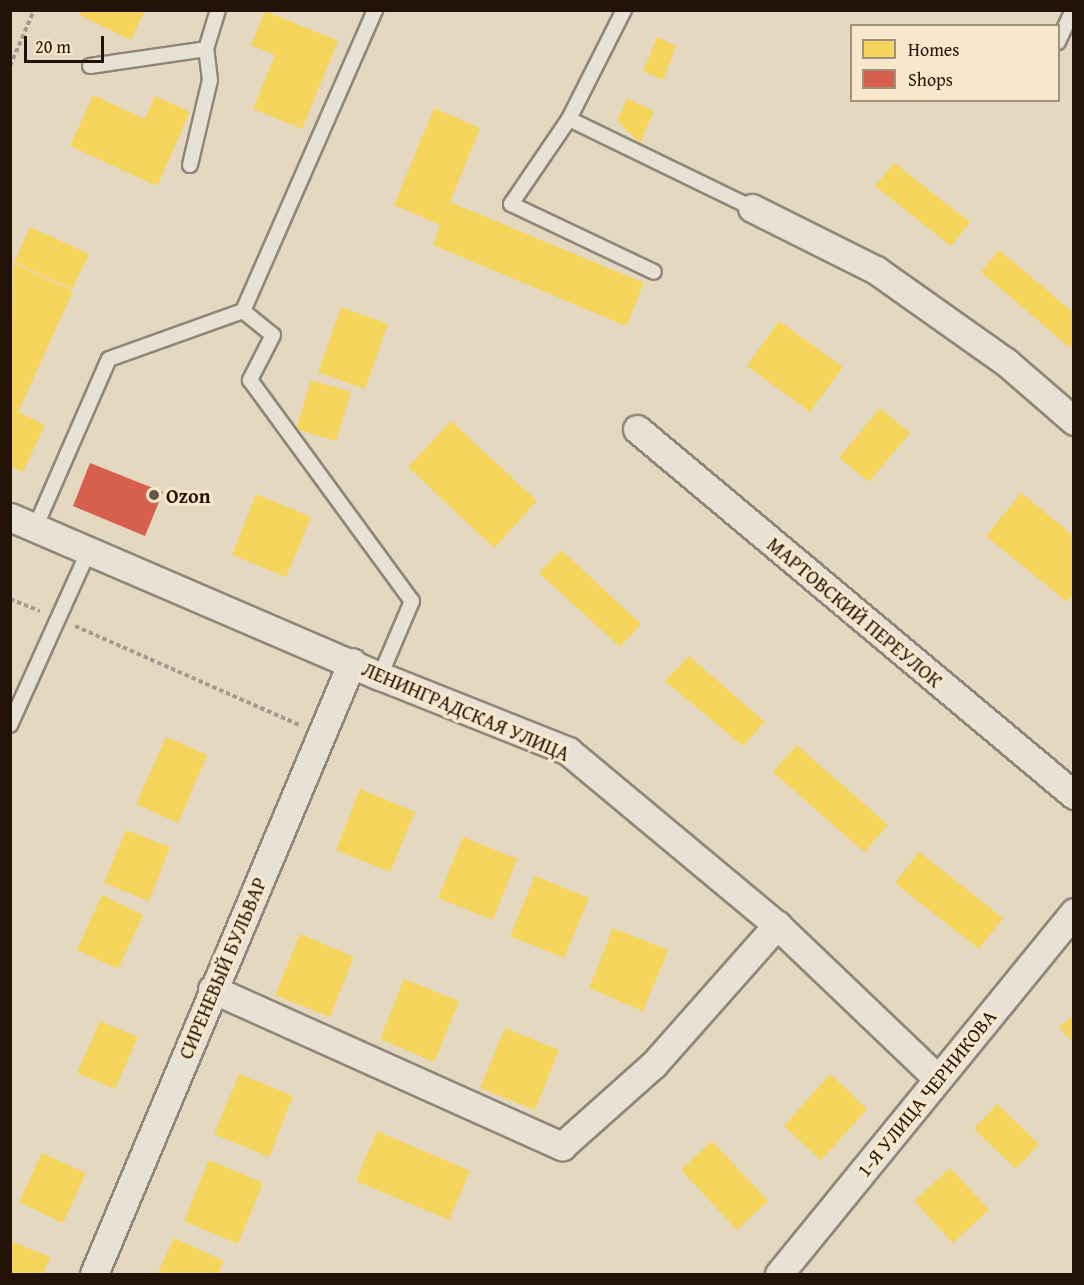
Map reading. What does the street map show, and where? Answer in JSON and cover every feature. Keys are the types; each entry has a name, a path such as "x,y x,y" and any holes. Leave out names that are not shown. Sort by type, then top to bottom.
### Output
{"street":[{"path":"752,208 876,270 1006,362 1074,421"},
{"name":"МАРТОВСКИЙ ПЕРЕУЛОК","path":"637,429 1074,795"},
{"name":"ЛЕНИНГРАДСКАЯ УЛИЦА","path":"10,517 380,676 568,751 777,925 937,1078"},
{"name":"СИРЕНЕВЫЙ БУЛЬВАР","path":"94,1275 212,988 352,663"},
{"name":"1-Я УЛИЦА ЧЕРНИКОВА","path":"779,1275 1074,912"},
{"path":"212,988 562,1146 654,1064 777,925"}],"lane":[{"path":"190,165 210,80 206,49 218,10"},
{"path":"35,528 109,359 243,311 375,10"},
{"path":"624,10 569,119 511,204 654,272"},
{"path":"1060,40 1072,10"},
{"path":"90,66 206,49"},
{"path":"569,119 752,208"},
{"path":"243,311 273,335 250,380 412,601 380,676"},
{"path":"10,725 89,550"}],"path":[{"path":"10,66 34,10"},
{"path":"10,599 322,735"}],"building: Homes":[{"path":"79,10 145,10 131,40 81,16"},
{"path":"265,11 338,41 302,129 253,109 275,55 251,45"},
{"path":"657,37 676,46 663,80 643,71"},
{"path":"93,95 145,119 155,96 190,112 157,186 70,146"},
{"path":"627,99 654,111 640,143 617,121"},
{"path":"434,108 480,128 450,202 644,283 626,326 433,245 440,225 394,205"},
{"path":"894,163 970,222 951,246 875,186"},
{"path":"30,227 89,254 72,289 14,262"},
{"path":"999,250 1074,313 1074,342 1069,347 981,272"},
{"path":"13,263 73,291 18,412 45,425 23,472 10,466"},
{"path":"341,307 388,324 365,389 318,372"},
{"path":"779,321 843,367 810,412 747,366"},
{"path":"311,380 351,392 336,441 296,429"},
{"path":"880,408 910,433 869,482 839,458"},
{"path":"451,421 537,501 494,548 408,467"},
{"path":"1021,493 1074,536 1074,593 1067,602 986,536"},
{"path":"256,494 311,517 286,577 232,555"},
{"path":"561,550 641,624 620,647 539,573"},
{"path":"689,656 765,722 743,746 665,681"},
{"path":"166,737 207,755 178,823 136,804"},
{"path":"797,745 888,825 864,852 773,772"},
{"path":"360,789 415,812 390,872 336,850"},
{"path":"126,830 170,847 149,901 104,883"},
{"path":"463,837 517,859 493,920 438,898"},
{"path":"919,852 1003,918 979,949 895,883"},
{"path":"535,876 589,898 564,958 510,936"},
{"path":"102,895 143,915 118,969 77,950"},
{"path":"613,928 668,950 643,1011 589,988"},
{"path":"300,934 354,957 330,1017 275,995"},
{"path":"404,979 459,1001 434,1062 380,1039"},
{"path":"1074,1015 1074,1044 1059,1027"},
{"path":"100,1021 138,1037 115,1089 77,1073"},
{"path":"505,1028 559,1050 535,1110 480,1088"},
{"path":"239,1074 293,1096 269,1157 214,1134"},
{"path":"830,1074 867,1109 821,1160 784,1126"},
{"path":"997,1104 1039,1144 1016,1169 974,1129"},
{"path":"377,1131 470,1171 449,1220 356,1181"},
{"path":"712,1141 768,1201 737,1230 681,1170"},
{"path":"42,1153 86,1173 63,1223 19,1202"},
{"path":"209,1160 263,1183 238,1244 184,1221"},
{"path":"950,1168 989,1210 953,1243 914,1201"},
{"path":"174,1238 224,1261 218,1274 157,1274"},
{"path":"10,1241 50,1257 43,1274 10,1274"}],"building: Shops":[{"path":"90,463 163,492 145,536 73,506"}],"place":[{"name":"Ozon","path":"154,495"}]}
